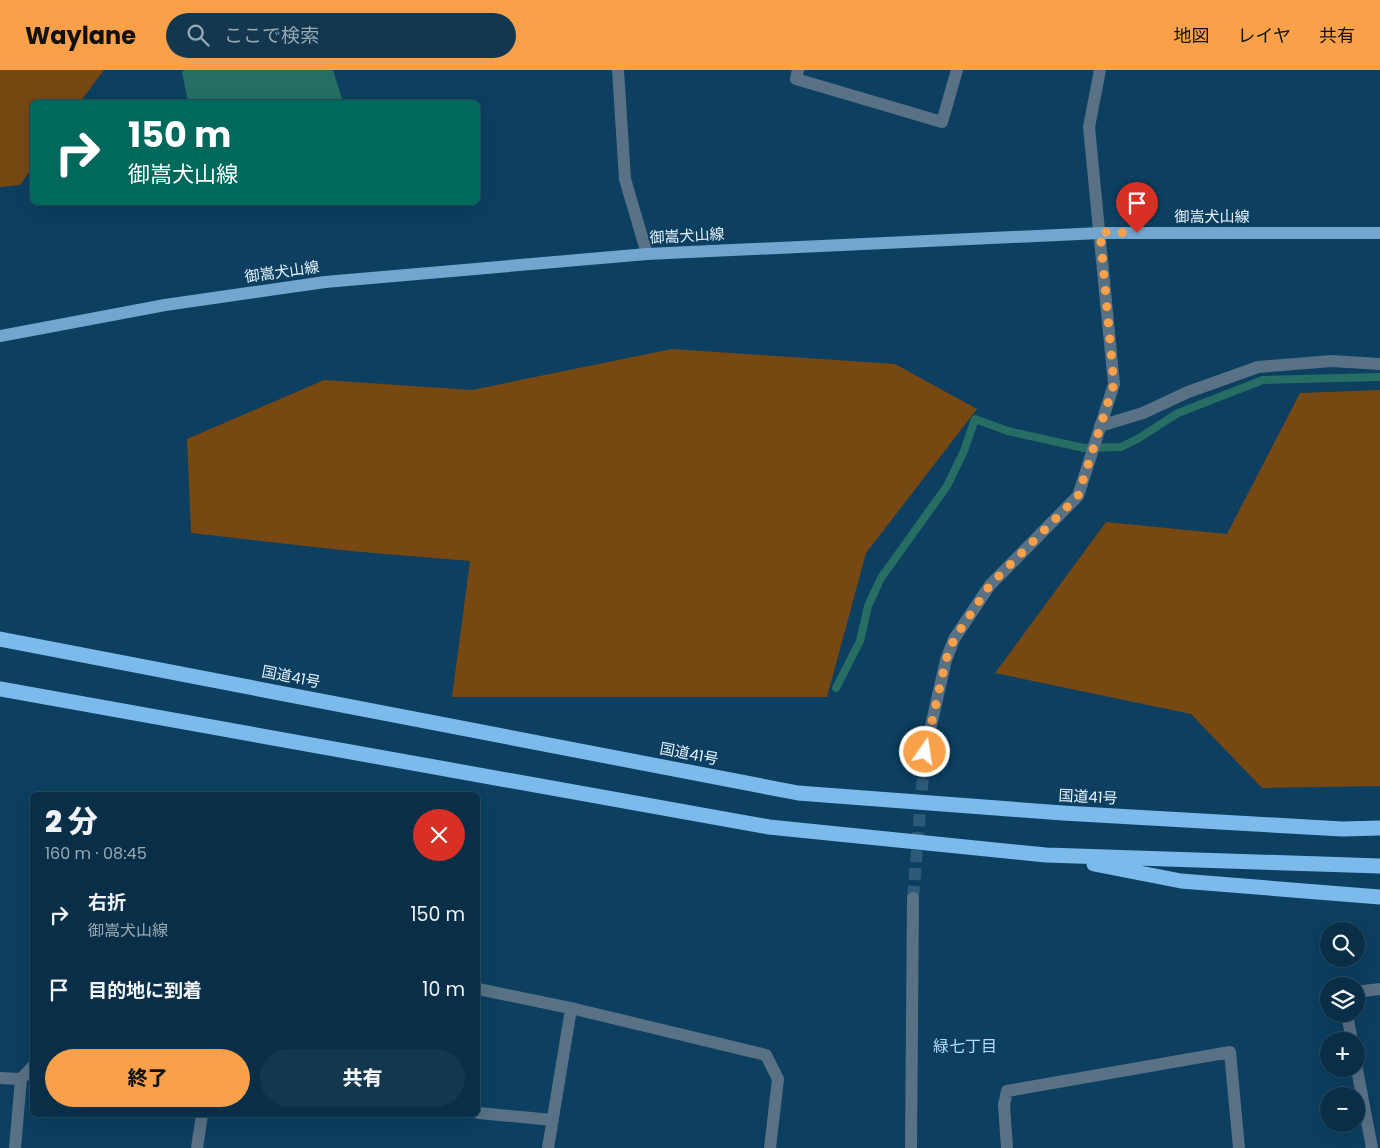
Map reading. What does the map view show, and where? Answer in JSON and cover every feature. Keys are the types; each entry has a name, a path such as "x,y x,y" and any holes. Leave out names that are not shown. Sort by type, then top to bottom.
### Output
{"highway":[{"name":"国道41号","path":"0,639 798,793 1073,814 1342,829 1380,828"},
{"path":"0,689 769,827 1046,855 1380,866"},
{"path":"1046,855 1181,881 1380,897"}],"main road":[{"name":"御嵩犬山線","path":"0,336 165,305 325,282 648,254 1100,232 1380,233"}],"street":[{"path":"618,70 625,179 648,254"},
{"path":"798,70 796,79 942,122 957,70"},
{"path":"925,752 946,660 954,639 990,585 1078,496 1114,384 1089,127 1100,70"},
{"path":"1100,426 1143,413 1188,392 1258,367 1332,361 1380,364"},
{"path":"911,1148 913,898"},
{"path":"480,989 571,1009 766,1056 778,1079 770,1148"},
{"path":"1365,991 1380,989"},
{"path":"548,1148 571,1009"},
{"path":"1007,1148 1004,1105 1007,1091 1230,1052 1239,1148"},
{"path":"15,1148 21,1079 30,1069"},
{"path":"1358,1077 1372,1148"},
{"path":"0,1078 21,1079"},
{"path":"480,1112 552,1120"},
{"path":"197,1148 202,1117"}],"shaded area":[{"path":"0,70 104,70 82,100 30,100 30,171 20,185 0,187"},
{"path":"184,70 333,70 342,100 188,100 182,72"},
{"path":"672,349 895,364 977,409 866,553 827,697 452,697 470,561 350,551 191,533 187,439 324,380 472,390"},
{"path":"1380,390 1380,786 1262,788 1191,714 995,673 1106,522 1227,534 1300,393"}],"waterway":[{"path":"836,688 860,641 868,606 881,578 947,486 964,451 975,419 1008,431 1084,448 1121,447 1178,413 1263,380 1380,377"}],"tunnel":[{"path":"913,898 925,752"}],"district":[{"name":"緑七丁目","path":"965,1046"}],"route":[{"path":"925,752 946,660 954,639 990,585 1078,496 1114,384 1100,232 1137,233"}]}
